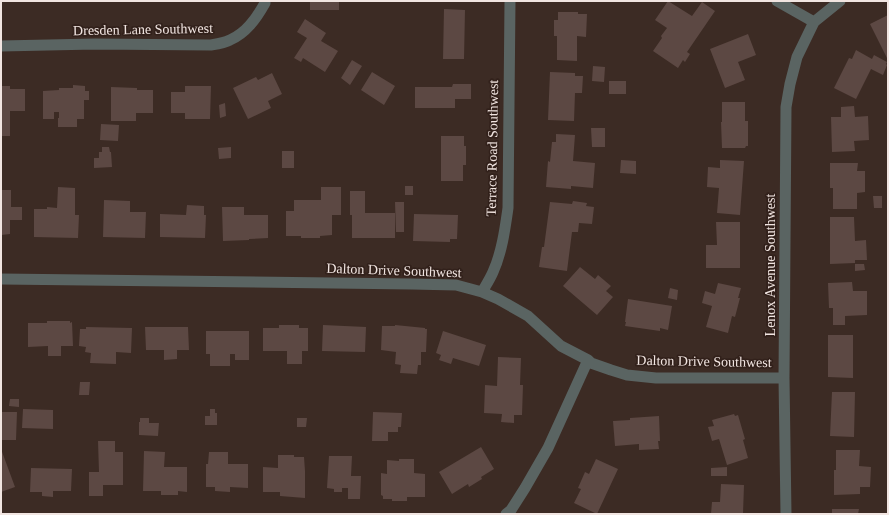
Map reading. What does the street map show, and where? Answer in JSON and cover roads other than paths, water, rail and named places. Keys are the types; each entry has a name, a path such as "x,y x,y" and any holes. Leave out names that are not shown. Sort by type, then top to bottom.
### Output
{"street":[{"name":"Dresden Lane Southwest","path":"1,46 94,44 211,46 229,41 244,32 256,19 266,1"},
{"name":"Terrace Road Southwest","path":"482,292 493,272 499,254 508,208 510,1"},
{"path":"777,1 814,22"},
{"name":"Lenox Avenue Southwest","path":"786,514 784,378 786,107 797,57 814,22 840,1"},
{"name":"Dalton Drive Southwest","path":"1,279 456,285 482,292 498,299 528,316 561,346 591,363 627,375 656,378 784,378"},
{"path":"506,514 511,510 525,488 548,448 588,360"}]}
